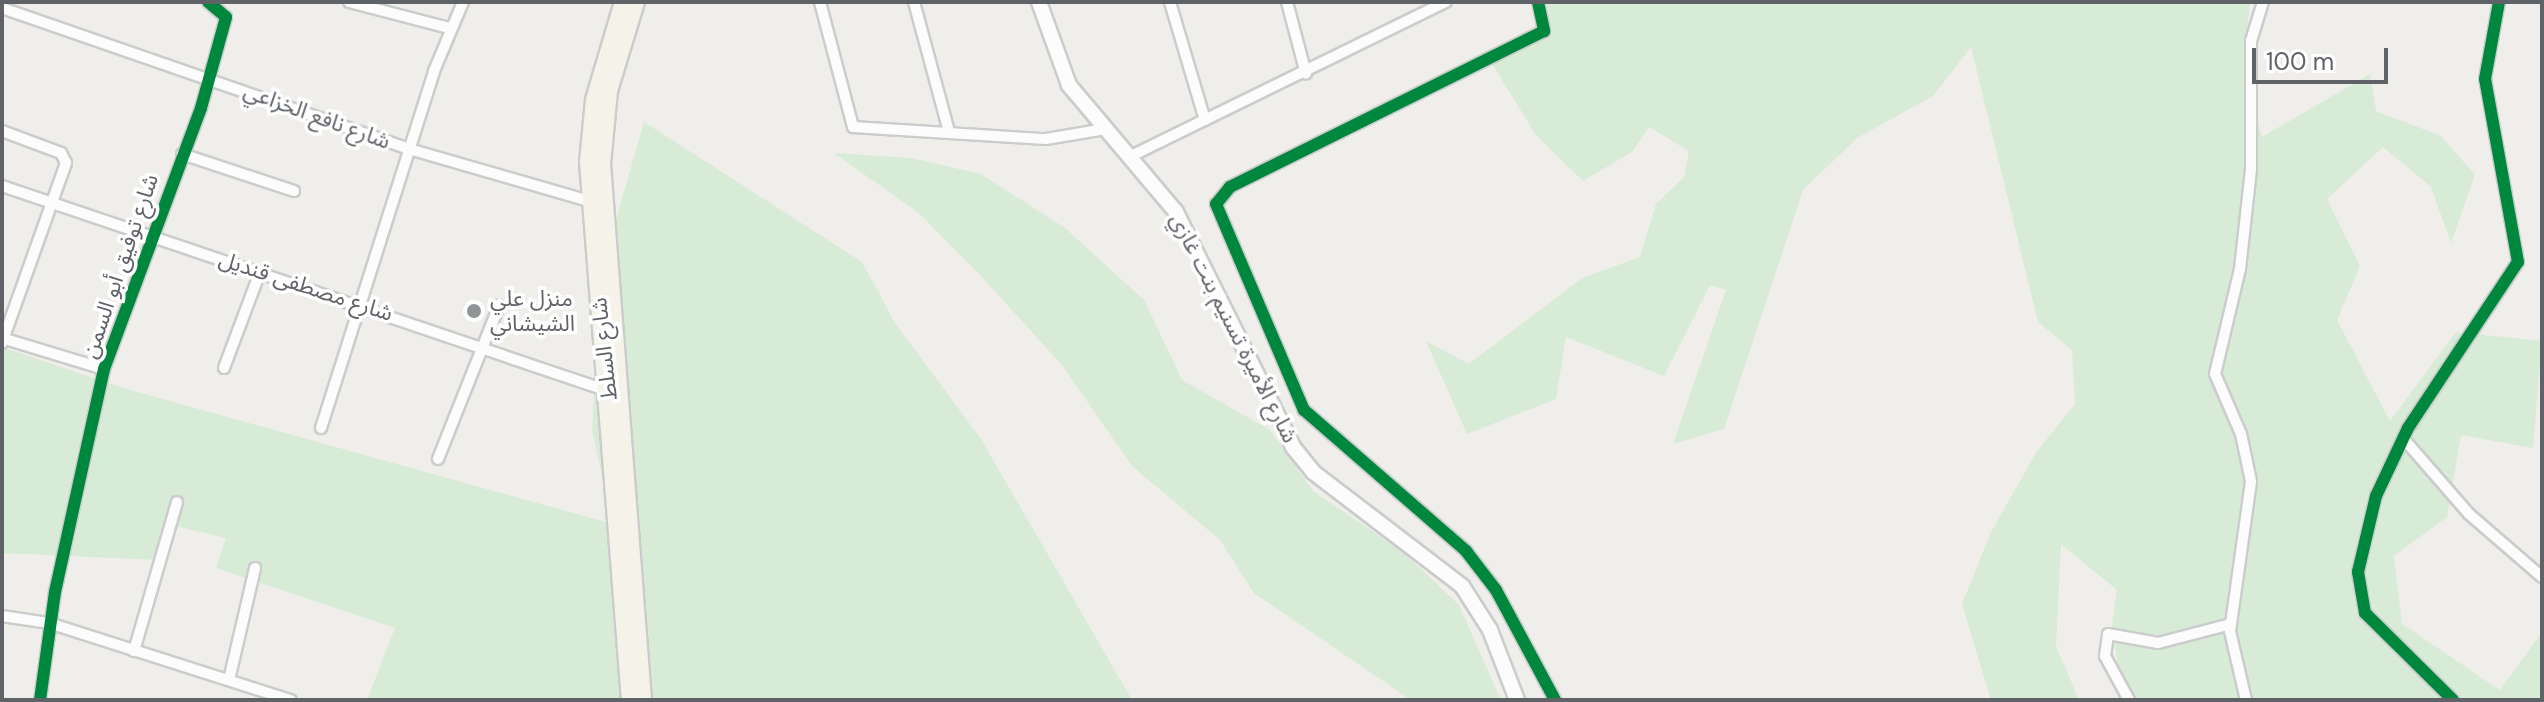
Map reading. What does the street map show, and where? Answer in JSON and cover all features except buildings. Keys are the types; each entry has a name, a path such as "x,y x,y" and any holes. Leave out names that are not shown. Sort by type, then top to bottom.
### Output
{"main road":[{"name":"شارع السلط","path":"623,2 594,100 589,201 608,391 630,700"},
{"name":"شارع السلط","path":"636,2 609,91 602,164 643,700"},
{"name":"شارع الأميرة تسنيم بنت غازي","path":"1039,2 1069,85 1184,226 1298,454 1462,586 1490,630 1517,700"}],"street":[{"name":"شارع توفيق أبو السمن","path":"40,700 49,623 104,369 151,233 211,78 226,17 208,2"},
{"path":"349,2 449,28"},
{"path":"321,428 449,28 463,2"},
{"path":"820,2 853,127 948,128 1046,139 1105,129"},
{"path":"914,2 948,128"},
{"path":"1170,2 1205,120"},
{"path":"1287,2 1306,74"},
{"path":"1129,157 1306,74 1446,2"},
{"path":"1538,2 1544,31 1230,187 1216,204 1304,410 1466,551 1496,590 1555,700"},
{"path":"2246,700 2231,624 2251,481 2241,434 2215,374 2240,269 2251,170 2251,41 2263,2"},
{"path":"2453,700 2375,627 2360,595 2366,526 2403,438 2518,262 2487,104 2499,2"},
{"name":"شارع نافع الخزاعي","path":"2,8 409,149 589,201"},
{"path":"2,131 64,158 2,340 104,369"},
{"path":"182,154 294,191"},
{"name":"شارع مصطفى قنديل","path":"2,186 484,343 608,391"},
{"path":"224,368 260,272"},
{"path":"438,459 499,306"},
{"path":"2403,438 2469,514 2542,577"},
{"path":"134,651 177,502"},
{"path":"229,680 255,568"},
{"path":"2,616 49,623 291,700"},
{"path":"2129,700 2105,656 2108,634 2158,643 2231,624"}],"green space":[{"path":"1530,2 2250,2 2244,63 2262,137 2370,74 2376,111 2441,136 2475,175 2451,243 2431,187 2383,147 2327,199 2360,266 2337,320 2390,421 2456,332 2542,341 2533,448 2461,435 2447,517 2394,556 2402,624 2500,690 2542,632 2542,700 2123,700 2112,626 2117,590 2061,544 2056,646 2079,700 1991,700 1962,604 1991,532 2037,451 2075,404 2072,350 2038,322 1971,47 1933,96 1857,138 1803,190 1724,429 1673,444 1726,290 1710,285 1664,376 1566,337 1556,399 1467,434 1426,341 1469,364 1582,278 1640,257 1656,204 1684,177 1689,151 1649,127 1632,152 1583,181 1536,135 1488,57 1548,36"},
{"path":"644,122 862,262 895,323 981,439 1132,700 367,700 395,628 216,568 226,538 167,524 160,560 2,553 2,347 123,388 613,524 592,430 601,272"},
{"path":"834,153 911,158 981,174 1065,228 1144,300 1182,380 1270,430 1313,491 1403,552 1459,605 1501,700 1411,700 1254,593 1220,540 1132,466 1062,365 978,273 920,214"}],"cycle path":[{"path":"40,700 55,592 104,369 201,108 226,17 208,2"},
{"path":"1538,2 1544,31 1230,187 1216,204 1304,410 1466,551 1496,590 1555,700"},
{"path":"2453,700 2365,613 2358,572 2376,496 2408,428 2518,262 2485,79 2499,2"}],"place":[{"name":"منزل علي الشيشاني","path":"474,311"}]}
